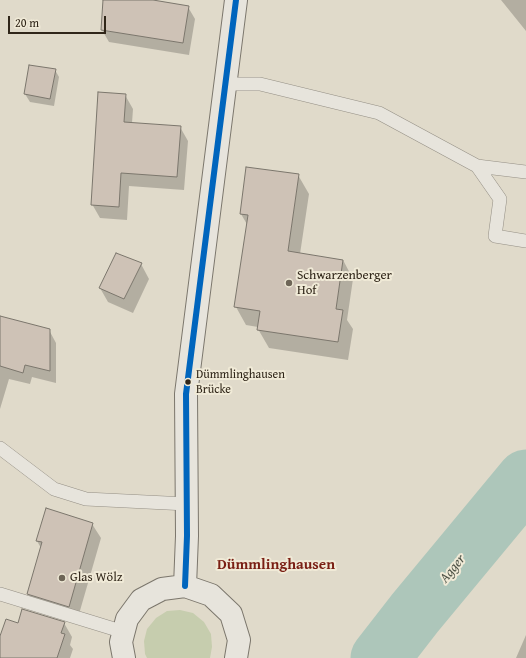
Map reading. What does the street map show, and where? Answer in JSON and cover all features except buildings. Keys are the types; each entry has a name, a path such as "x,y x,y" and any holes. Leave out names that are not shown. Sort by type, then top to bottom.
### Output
{"main road":[{"path":"185,586 187,504 186,394 236,0"},
{"path":"124,658 121,642 127,619 141,600 162,589 185,586 211,595 230,614 239,640 236,658"}],"lane":[{"path":"225,84 260,84 379,113 477,166 526,172"},
{"path":"477,166 500,199 495,236 526,241"},
{"path":"0,448 54,489 86,499 187,504"},
{"path":"0,594 124,632"}],"green space":[{"path":"180,610 193,613 204,622 211,634 212,647 210,658 147,658 145,654 144,641 147,629 156,618 167,611"}],"waterway":[{"name":"Agger","path":"380,658 415,613 526,479"}],"transit line":[{"path":"185,586 187,536 186,394 236,0"}],"place":[{"name":"Schwarzenberger Hof","path":"289,283"},
{"name":"Dümmlinghausen Brücke","path":"188,382"},
{"name":"Glas Wölz","path":"62,578"}],"district":[{"name":"Dümmlinghausen","path":"276,565"}]}
